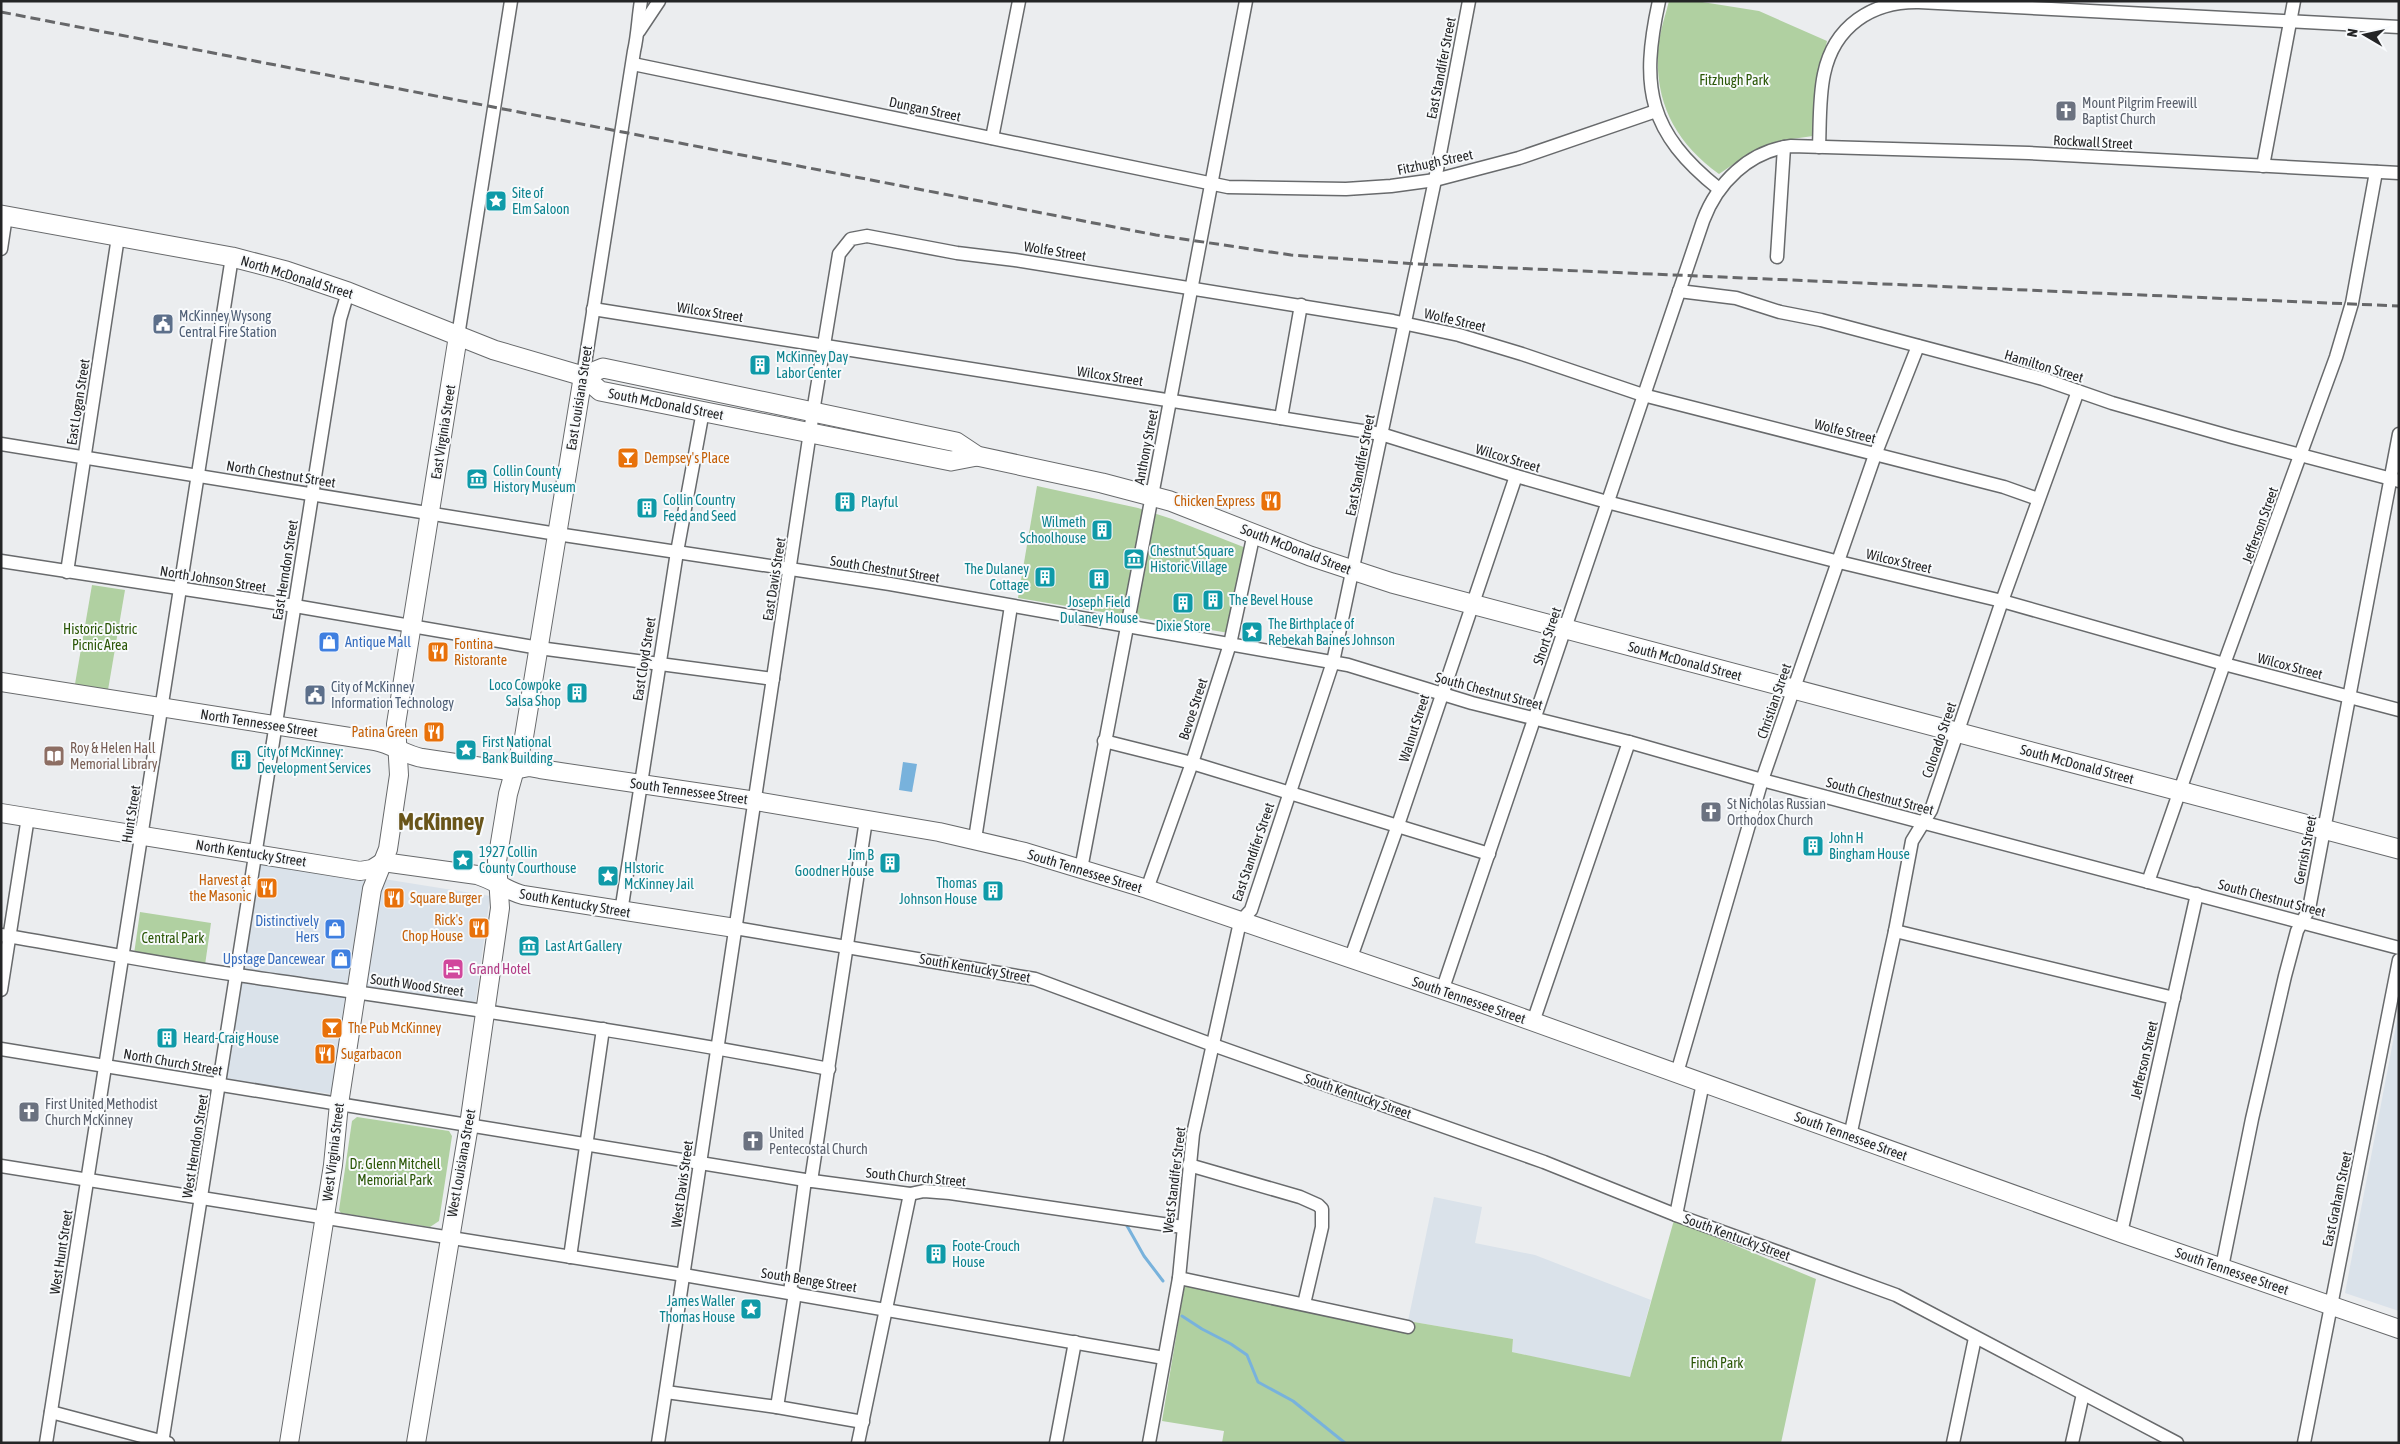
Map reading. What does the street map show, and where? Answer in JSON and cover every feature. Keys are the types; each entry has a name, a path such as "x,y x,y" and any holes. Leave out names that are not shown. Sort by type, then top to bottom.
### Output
{"main road":[{"name":"North McDonald Street","path":"4,215 232,257 286,271 348,292 526,361 583,376"},
{"name":"South McDonald Street","path":"977,456 951,461 811,433 600,390 583,376 603,368 956,442 977,456 1102,483 1152,496 1354,571 1794,690 2399,849"}],"street":[{"name":"East Virginia Street","path":"383,862 389,843 400,775 396,724 511,1"},
{"name":"East Louisiana Street","path":"498,882 497,861 508,794 524,737 539,648 639,31 637,20 641,1"},
{"name":"East Louisiana Street","path":"639,31 659,1"},
{"path":"992,138 1019,1"},
{"name":"Anthony Street","path":"1080,869 1246,1"},
{"name":"East Standifer Street","path":"1240,922 1251,910 1333,662 1354,571 1435,180 1469,1"},
{"path":"1659,1 1650,43 1649,63 1650,84 1656,111 1663,126 1684,158 1719,189"},
{"path":"2263,166 2294,1"},
{"path":"1819,147 1822,86 1826,65 1840,37 1856,21 1870,11 1885,5 1911,2 2056,5 2399,27"},
{"name":"Dungan Street","path":"633,64 1212,184"},
{"name":"Fitzhugh Street","path":"1212,184 1228,187 1346,189 1391,186 1435,180 1519,158 1656,111"},
{"path":"1777,257 1784,147"},
{"name":"Rockwall Street","path":"1679,291 1705,213 1719,189 1743,166 1766,153 1784,147 2029,153 2399,173"},
{"name":"Jefferson Street","path":"2148,882 2224,664 2336,357 2352,303 2376,172"},
{"path":"1,249 4,215"},
{"name":"Wolfe Street","path":"851,239 867,236 957,254 1015,260 1192,287 1301,305 1459,335 1643,395 2004,487 2038,499"},
{"name":"East Logan Street","path":"67,572 118,237"},
{"name":"East Davis Street","path":"735,928 756,801 813,412 839,254 851,239"},
{"name":"Hunt Street","path":"107,1066 232,257"},
{"name":"Hamilton Street","path":"1679,291 1736,298 1780,312 1918,346 2300,456 2395,480"},
{"name":"Short Street","path":"1442,991 1679,291"},
{"name":"East Herndon Street","path":"255,854 340,318 348,292"},
{"path":"1281,418 1301,305"},
{"name":"Wilcox Street","path":"593,309 1381,434 1607,502 1839,562 2002,601 2224,664 2399,710"},
{"name":"Christian Street","path":"1677,1073 1762,780 1875,455 1918,346"},
{"name":"Colorado Street","path":"1850,1136 1895,930 1912,841 1931,810 2002,601 2078,391"},
{"name":"East Cloyd Street","path":"621,912 676,552 703,411"},
{"name":"Gerrish Street","path":"2222,1267 2252,1119 2285,976 2297,931 2309,909 2349,697 2395,480 2399,434"},
{"name":"North Chestnut Street","path":"1,444 557,534"},
{"name":"Walnut Street","path":"1350,960 1398,825 1516,476"},
{"name":"Bevoe Street","path":"1146,889 1192,763 1230,644 1254,533"},
{"name":"South Chestnut Street","path":"557,534 1011,606 1333,662 1534,719 1629,742 1762,780 2399,948"},
{"name":"North Johnson Street","path":"1,561 295,606 539,648 659,662 774,679"},
{"path":"975,839 1011,606"},
{"name":"North Tennessee Street","path":"1,682 381,742 416,757 515,771"},
{"path":"1104,741 1192,763 1489,854"},
{"path":"1533,1022 1629,742"},
{"name":"South Tennessee Street","path":"515,771 534,768 756,801 866,820 975,839 1080,869 1146,889 1533,1022 2121,1233 2399,1329"},
{"name":"North Kentucky Street","path":"1,812 360,871 372,869 383,862 477,875 498,882"},
{"path":"1,990 5,936 28,817"},
{"path":"778,1407 808,1180 817,1146 866,820"},
{"name":"West Herndon Street","path":"164,1442 255,854"},
{"name":"West Virginia Street","path":"289,1443 335,1153 339,1104 372,889 383,862"},
{"name":"South Kentucky Street","path":"498,882 512,892 523,895 621,912 847,946 1035,979 1213,1045 1544,1162 1676,1215 1896,1295 2177,1443"},
{"name":"West Louisiana Street","path":"416,1443 468,1125 500,908 498,882"},
{"name":"Jefferson Street","path":"2121,1233 2197,894"},
{"name":"West Standifer Street","path":"1149,1443 1179,1278 1193,1134 1240,922"},
{"name":"West Davis Street","path":"658,1443 735,928"},
{"path":"1895,930 2174,998"},
{"name":"South Wood Street","path":"5,936 236,975 484,1010 717,1047 829,1069"},
{"name":"East Graham Street","path":"2304,1443 2399,960"},
{"path":"570,1257 603,1030"},
{"name":"North Church Street","path":"1,1049 468,1125"},
{"name":"West Hunt Street","path":"46,1443 107,1066"},
{"path":"1676,1215 1702,1083"},
{"name":"South Church Street","path":"468,1125 808,1180 910,1194 924,1191 950,1193 1183,1226"},
{"path":"1189,1165 1300,1197 1318,1205 1322,1209 1322,1226 1304,1304"},
{"name":"South Benge Street","path":"1,1166 886,1308 1164,1358"},
{"path":"858,1443 910,1194"},
{"path":"1179,1278 1408,1327"},
{"path":"1953,1443 1975,1338"},
{"path":"1056,1443 1075,1342"},
{"path":"666,1392 778,1407 863,1422"},
{"path":"2072,1443 2083,1394"},
{"path":"51,1412 164,1442"}],"shaded area":[{"path":"259,859 490,896 475,1006 347,986 332,1094 225,1079"},
{"path":"2399,1010 2399,1311 2345,1293"},
{"path":"1434,1197 1482,1207 1475,1243 1535,1255 1651,1300 1630,1378 1512,1352 1513,1339 1408,1321"}],"green space":[{"name":"Fitzhugh Park","path":"1669,1 1696,1 1759,11 1827,41 1816,91 1813,136 1778,141 1744,157 1719,174 1704,162 1691,149 1671,121 1660,88 1658,50"},
{"name":"Chestnut Square Historic Village","path":"1037,486 1138,508 1246,548 1229,633 1018,598"},
{"name":"Historic Distric Picnic Area","path":"92,585 125,590 108,690 75,684"},
{"name":"Central Park","path":"140,912 211,923 205,965 134,954"},
{"name":"Dr. Glenn Mitchell Memorial Park","path":"357,1117 449,1131 452,1136 439,1221 430,1227 341,1213 339,1210 352,1121"},
{"name":"Finch Park","path":"1674,1220 1816,1279 1781,1443 1222,1443 1224,1431 1162,1421 1185,1283 1407,1331 1408,1321 1513,1339 1512,1352 1630,1377"}],"water":[{"path":"903,762 917,764 912,792 899,790"}],"waterway":[{"path":"1126,1224 1144,1256 1163,1281"},
{"path":"1182,1316 1247,1355 1258,1382 1293,1401 1345,1443"}],"railway":[{"path":"1,12 1156,235 1291,255 1417,264 2399,306"}],"place":[{"name":"Mount Pilgrim Freewill Baptist Church","path":"2066,111"},
{"name":"Site of Elm Saloon","path":"496,201"},
{"name":"McKinney Wysong Central Fire Station","path":"163,324"},
{"name":"McKinney Day Labor Center","path":"760,365"},
{"name":"Dempsey's Place","path":"628,458"},
{"name":"Collin County History Museum","path":"477,479"},
{"name":"Chicken Express","path":"1271,501"},
{"name":"Playful","path":"845,502"},
{"name":"Collin Country Feed and Seed","path":"647,508"},
{"name":"Wilmeth Schoolhouse","path":"1102,530"},
{"name":"Chestnut Square Historic Village","path":"1134,559"},
{"name":"The Dulaney Cottage","path":"1045,577"},
{"name":"Joseph Field Dulaney House","path":"1099,579"},
{"name":"The Bevel House","path":"1213,600"},
{"name":"Dixie Store","path":"1183,603"},
{"name":"The Birthplace of Rebekah Baines Johnson","path":"1252,632"},
{"name":"Antique Mall","path":"329,642"},
{"name":"Fontina Ristorante","path":"438,652"},
{"name":"Loco Cowpoke Salsa Shop","path":"577,693"},
{"name":"City of McKinney Information Technology","path":"315,695"},
{"name":"Patina Green","path":"434,732"},
{"name":"First National Bank Building","path":"466,750"},
{"name":"Roy & Helen Hall Memorial Library","path":"54,756"},
{"name":"City of McKinney: Development Services","path":"241,760"},
{"name":"St Nicholas Russian Orthodox Church","path":"1711,812"},
{"name":"John H Bingham House","path":"1813,846"},
{"name":"1927 Collin County Courthouse","path":"463,860"},
{"name":"Jim B Goodner House","path":"890,863"},
{"name":"HIstoric McKinney Jail","path":"608,876"},
{"name":"Harvest at the Masonic","path":"267,888"},
{"name":"Thomas Johnson House","path":"993,891"},
{"name":"Square Burger","path":"394,898"},
{"name":"Rick's Chop House","path":"479,928"},
{"name":"Distinctively Hers","path":"335,929"},
{"name":"Last Art Gallery","path":"529,946"},
{"name":"Upstage Dancewear","path":"341,959"},
{"name":"Grand Hotel","path":"453,969"},
{"name":"The Pub McKinney","path":"332,1028"},
{"name":"Heard-Craig House","path":"167,1038"},
{"name":"Sugarbacon","path":"325,1054"},
{"name":"First United Methodist Church McKinney","path":"29,1112"},
{"name":"United Pentecostal Church","path":"753,1141"},
{"name":"Foote-Crouch House","path":"936,1254"},
{"name":"James Waller Thomas House","path":"751,1309"}],"district":[{"name":"McKinney","path":"441,821"}]}
